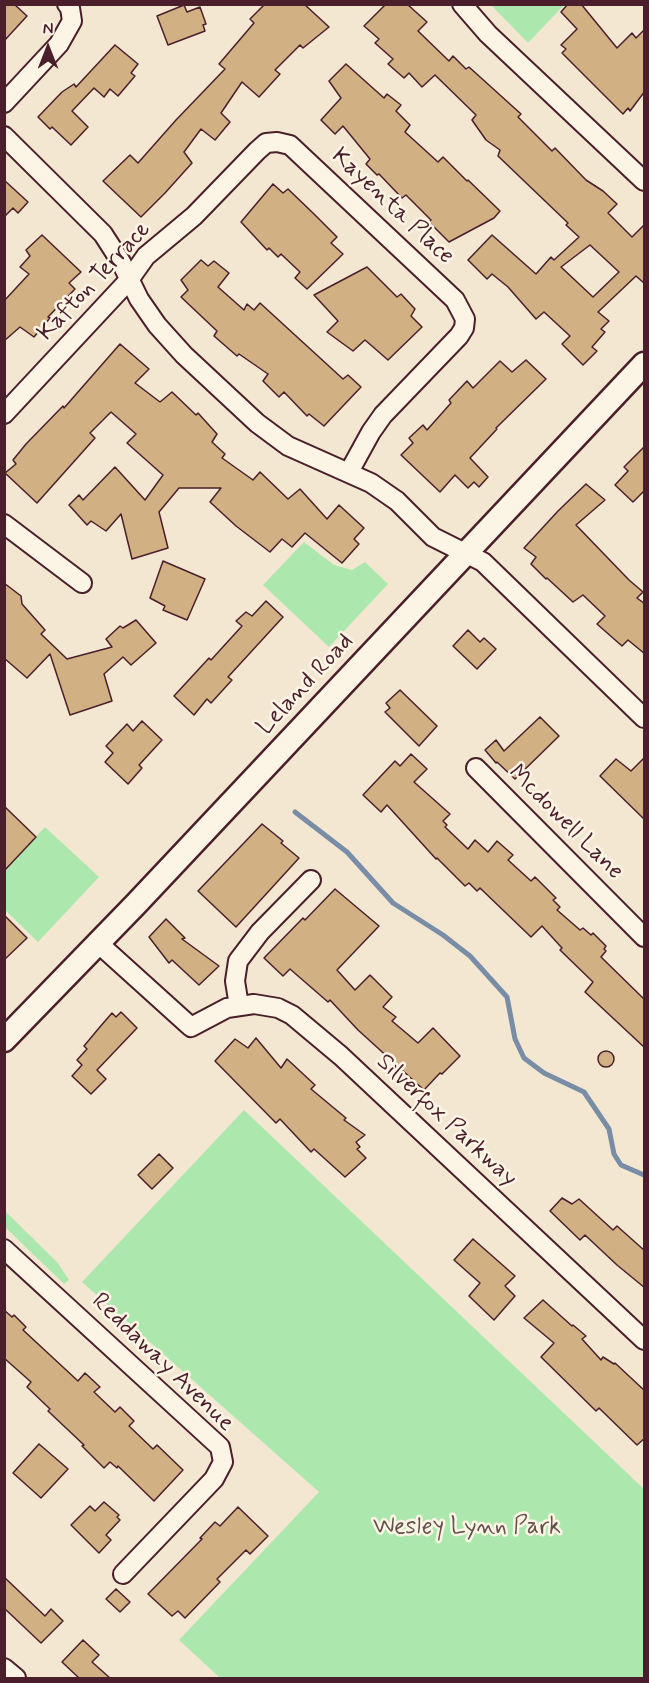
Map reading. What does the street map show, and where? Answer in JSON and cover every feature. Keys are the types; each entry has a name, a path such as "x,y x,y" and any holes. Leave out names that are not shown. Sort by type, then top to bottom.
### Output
{"street":[{"path":"462,4 488,34 641,170"},
{"path":"4,103 59,44 70,13"},
{"path":"4,136 103,234 121,262 139,299 157,325 184,355 257,423 288,446 371,483 397,501 433,537 483,562 645,718"},
{"name":"Kafton Terrace","path":"4,414 129,280 146,256 194,216 266,143 277,142"},
{"name":"Kayenta Place","path":"277,142 290,145 454,300 465,319 464,328 459,336 377,423 350,472"},
{"name":"Leland Road","path":"4,1040 645,364"},
{"path":"4,524 82,583"},
{"name":"Mcdowell Lane","path":"476,768 645,937"},
{"path":"239,1006 235,981 238,960 260,932 310,879"},
{"name":"Silverfox Parkway","path":"98,943 191,1027 227,1008 254,1004 278,1008 292,1014 342,1056 645,1340"},
{"name":"Reddaway Avenue","path":"4,1249 220,1447 223,1462 214,1479 123,1574"},
{"path":"4,1668 16,1678"}],"green space":[{"path":"491,5 564,5 528,43"},
{"path":"304,542 334,565 352,570 365,562 388,584 329,647 263,585"},
{"path":"45,827 99,877 38,942 5,910 4,870"},
{"name":"Wesley Lynn Park","path":"244,1110 644,1489 644,1678 220,1678 179,1640 319,1492 82,1282"},
{"path":"5,1211 57,1262 69,1280 64,1284 5,1227"}],"building":[{"path":"4,4 14,4 27,16 4,41"},
{"path":"265,4 304,4 329,27 303,48 300,45 275,70 280,74 259,97 242,82 221,113 230,122 215,140 201,129 184,152 192,163 141,217 103,181 130,155 138,163 225,69 219,64 254,23 250,19"},
{"path":"386,4 407,4 427,22 418,31 449,61 453,56 466,69 469,67 521,114 518,117 552,151 555,148 586,180 617,204 608,213 632,237 645,224 645,284 636,276 598,312 609,321 601,329 605,332 592,347 597,351 583,365 562,344 570,336 544,312 536,319 508,287 492,274 487,279 468,260 492,235 536,274 551,257 554,260 579,237 566,225 568,223 498,156 500,150 486,140 472,120 476,115 435,75 422,87 409,73 404,78 388,64 393,59 375,43 379,39 364,26","holes":["590,245 619,272 593,297 561,267"]},
{"path":"568,4 581,4 617,48 632,33 636,38 645,29 645,91 630,111 628,108 623,114 562,53 566,49 561,45 577,29 561,12"},
{"path":"184,5 187,12 200,7 206,24 203,25 205,31 168,45 157,16"},
{"path":"115,45 138,64 131,73 135,76 118,96 110,89 104,97 94,88 72,111 88,127 71,145 38,117 62,92 74,84 76,87"},
{"path":"346,64 384,98 387,94 401,105 396,111 410,125 405,132 438,162 443,157 468,180 500,211 494,218 449,242 406,195 402,198 366,164 370,159 343,126 335,134 321,120 341,98 329,81"},
{"path":"4,180 28,202 18,213 13,208 4,217"},
{"path":"273,184 283,193 288,189 337,237 331,243 343,254 307,289 295,278 300,272 281,254 278,257 269,248 267,250 241,222"},
{"path":"42,235 81,272 69,283 75,289 48,317 50,318 34,337 20,327 4,341 4,301 29,274 20,267 30,256 26,250"},
{"path":"201,260 208,266 214,261 229,273 218,287 244,310 247,304 254,310 260,303 343,379 348,375 361,387 324,426 309,414 307,416 284,392 279,397 263,381 268,374 239,354 237,356 214,336 217,331 181,297 188,290 181,280"},
{"path":"367,267 397,297 401,294 415,309 411,316 422,327 388,360 365,340 353,351 327,332 338,321 314,295"},
{"path":"120,344 149,369 135,383 160,402 172,392 196,415 198,413 217,434 212,442 225,454 222,458 253,480 260,472 288,499 300,489 327,519 339,505 364,528 354,539 359,544 342,563 305,533 292,547 282,539 270,552 210,502 221,488 179,488 159,512 168,548 132,559 121,514 106,531 91,521 87,525 69,505 79,495 83,500 115,467 145,500 163,475 127,443 136,434 111,412 90,433 95,438 37,503 5,473 16,464 13,460 26,444 63,406 64,408"},
{"path":"526,360 546,379 496,428 470,458 488,477 479,487 474,482 468,488 455,475 440,492 401,455 413,443 409,438 423,425 427,430 451,403 449,400 467,381 473,388 500,361 512,372"},
{"path":"645,446 645,490 633,502 615,485 628,471 624,467"},
{"path":"586,484 605,500 576,525 643,592 637,598 645,604 645,654 628,640 622,646 597,624 605,616 583,595 573,602 531,564 536,557 524,548"},
{"path":"163,561 205,579 187,620 163,610 165,606 150,598"},
{"path":"4,583 21,596 22,604 45,630 41,634 67,659 112,647 106,639 120,626 123,628 136,620 156,643 131,665 123,657 104,674 112,701 70,715 50,654 27,678 4,658"},
{"path":"266,601 283,617 228,677 232,680 211,703 207,699 194,715 174,696 242,626 236,621 246,612 252,616"},
{"path":"468,630 480,642 484,638 496,649 477,669 453,646"},
{"path":"400,690 437,726 419,746 385,712 390,708 386,703"},
{"path":"540,717 559,736 515,779 485,750 496,740 504,751"},
{"path":"142,721 162,740 139,765 142,768 128,784 105,762 113,753 106,746 127,724 133,731"},
{"path":"411,754 427,769 414,782 450,814 443,821 447,825 445,827 468,849 475,840 488,852 497,841 513,855 508,860 531,881 535,877 556,898 553,900 560,907 557,910 580,930 583,928 591,935 593,933 606,946 604,949 606,951 601,957 645,1000 645,1048 585,992 593,982 560,950 562,948 542,926 531,937 480,888 477,891 469,883 465,886 436,859 387,805 381,812 363,795 395,761 400,766"},
{"path":"645,757 645,820 600,776 616,759 631,771"},
{"path":"4,806 36,837 4,871"},
{"path":"262,824 299,858 236,927 198,891"},
{"path":"335,889 379,926 337,970 355,990 370,975 392,997 383,1007 396,1017 392,1021 418,1043 433,1028 460,1056 424,1090 358,1030 330,1000 328,1002 290,969 283,976 264,958"},
{"path":"4,915 27,938 4,960"},
{"path":"166,919 185,938 182,939 219,966 199,985 172,960 169,963 149,937"},
{"path":"121,1012 137,1028 97,1070 106,1079 91,1094 72,1076 82,1065 77,1060 87,1049 84,1046 112,1013 116,1017"},
{"path":"256,1038 281,1068 287,1059 315,1085 311,1089 346,1118 344,1120 365,1135 356,1142 360,1147 357,1149 366,1158 345,1177 314,1149 311,1152 280,1119 276,1123 215,1061 235,1039 248,1048"},
{"path":"606,1051 612,1053 614,1059 612,1065 606,1067 600,1065 598,1059 600,1053"},
{"path":"159,1154 173,1168 152,1189 138,1175"},
{"path":"562,1198 572,1204 579,1199 613,1230 617,1226 645,1251 645,1288 585,1235 580,1240 550,1211"},
{"path":"473,1239 515,1276 505,1286 515,1296 494,1320 469,1296 480,1283 454,1260"},
{"path":"543,1300 586,1336 582,1339 601,1360 603,1357 615,1363 645,1391 645,1438 637,1445 599,1408 596,1411 541,1357 554,1343 524,1318"},
{"path":"4,1310 12,1317 14,1315 26,1327 23,1330 78,1381 85,1373 100,1387 94,1392 115,1412 120,1407 134,1421 129,1426 153,1449 157,1445 183,1470 154,1501 118,1466 117,1468 110,1462 104,1468 27,1387 31,1382 4,1358"},
{"path":"39,1444 68,1469 41,1498 13,1473"},
{"path":"104,1502 119,1515 117,1517 120,1520 106,1535 111,1540 99,1553 71,1525 90,1506 95,1511"},
{"path":"238,1507 268,1536 250,1554 246,1550 217,1579 220,1582 185,1618 178,1611 172,1616 148,1594 202,1539 200,1538 215,1522 220,1526"},
{"path":"4,1577 45,1616 51,1609 63,1621 41,1643 4,1608"},
{"path":"116,1589 130,1602 120,1612 106,1599"},
{"path":"83,1640 99,1655 92,1662 110,1678 79,1678 62,1662"}],"waterway":[{"path":"295,812 347,852 393,903 443,935 470,956 507,997 515,1039 524,1058 544,1073 584,1092 609,1129 614,1154 621,1165 644,1175"}]}
